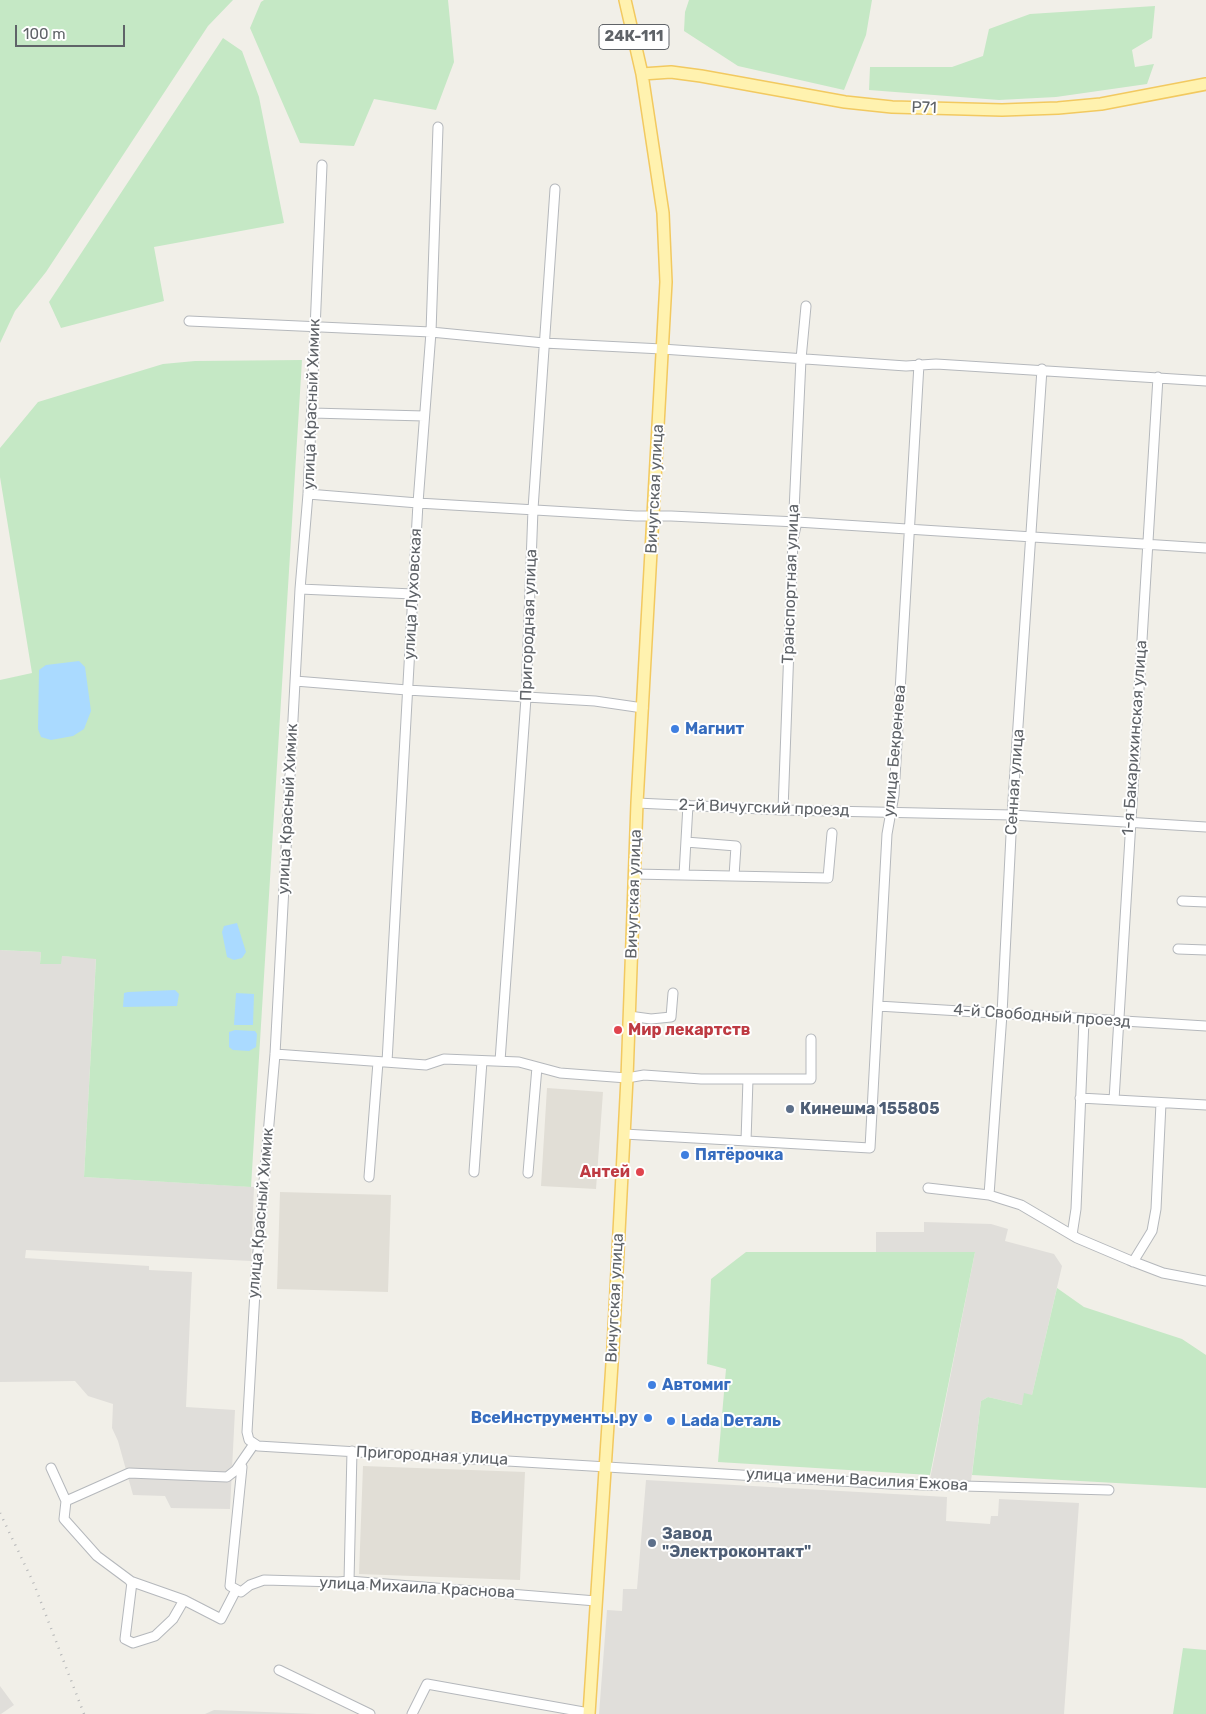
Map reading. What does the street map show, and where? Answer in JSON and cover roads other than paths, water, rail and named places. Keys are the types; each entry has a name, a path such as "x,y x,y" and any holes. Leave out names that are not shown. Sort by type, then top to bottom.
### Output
{"main road":[{"name":"24К-111","path":"625,0 642,74"},
{"name":"Р71","path":"642,74 671,72 694,75 845,102 892,107 1002,110 1100,104 1206,84"},
{"name":"Вичугская улица","path":"589,1713 624,1134 637,803 666,282 663,213 642,74"}],"street":[{"name":"улица Луховская","path":"369,1177 382,1062 408,690 418,503 431,332 438,127"},
{"name":"улица Красный Химик","path":"256,1445 249,1440 247,1432 249,1392 256,1268 274,1054 300,589 308,494 322,165"},
{"name":"Пригородная улица","path":"500,1061 526,698 533,509 555,189"},
{"name":"Транспортная улица","path":"783,810 793,539 797,522 794,511 801,359 806,306"},
{"path":"189,321 431,332 544,343 662,348 906,366 919,364 1042,369 1206,381"},
{"name":"улица Бекренева","path":"746,1141 870,1148 887,834 894,795 911,530 919,364"},
{"name":"Сенная улица","path":"989,1195 1042,369"},
{"name":"1-я Бакарихинская улица","path":"1114,1100 1158,377"},
{"path":"312,413 424,416"},
{"path":"308,494 418,503 797,522 1206,548"},
{"path":"300,589 413,594"},
{"path":"295,680 408,690 594,702 643,708"},
{"name":"2-й Вичугский проезд","path":"637,803 783,810 1012,816 1206,827"},
{"path":"684,875 688,805"},
{"path":"634,874 828,878 832,833"},
{"path":"686,842 736,846 734,876"},
{"path":"1182,901 1206,902"},
{"path":"1178,949 1206,950"},
{"path":"629,1016 651,1019 671,1017 673,993"},
{"name":"4-й Свободный проезд","path":"878,1006 1206,1026"},
{"path":"1072,1235 1076,1209 1084,1020"},
{"path":"274,1054 426,1065 444,1059 519,1062 560,1072 627,1078 644,1075 748,1079 811,1079 811,1039"},
{"path":"474,1172 482,1060"},
{"path":"528,1173 537,1067"},
{"path":"624,1134 746,1141 748,1079"},
{"path":"1080,1098 1206,1105"},
{"path":"1133,1262 1152,1231 1156,1209 1161,1103"},
{"path":"928,1188 989,1195 1029,1208 1072,1235 1133,1262 1163,1273 1206,1281"},
{"path":"66,1501 136,1472 227,1477 236,1470 256,1445"},
{"name":"Пригородная улица","path":"256,1445 605,1466"},
{"path":"349,1580 352,1452"},
{"name":"улица имени Василия Ежова","path":"605,1466 890,1484 1109,1490"},
{"path":"50,1468 66,1501 64,1518 97,1556 130,1581 184,1600 221,1619 238,1591 230,1586 242,1467"},
{"name":"улица Михаила Краснова","path":"238,1591 264,1580 338,1582 349,1580 596,1601"},
{"path":"130,1581 132,1582 125,1639 133,1643 155,1636 173,1619 184,1600"},
{"path":"279,1670 370,1714"},
{"path":"412,1714 427,1684 589,1713"}],"water":[{"path":"79,661 85,667 91,711 84,729 73,736 51,740 41,737 38,729 39,670 46,665"},
{"path":"237,923 246,952 242,958 234,960 227,957 222,932 224,926"},
{"path":"175,990 179,994 177,1006 123,1007 124,993"},
{"path":"236,993 254,994 253,1025 234,1025"},
{"path":"235,1030 255,1031 257,1034 256,1047 249,1051 233,1050 229,1047 229,1032"}],"railway":[{"path":"0,1513 34,1584 84,1714"}],"place":[{"name":"Магнит","path":"675,729"},
{"name":"Мир лекартств","path":"618,1030"},
{"name":"Кинешма 155805","path":"790,1109"},
{"name":"Пятёрочка","path":"685,1155"},
{"name":"Антей","path":"640,1172"},
{"name":"Автомиг","path":"652,1385"},
{"name":"ВсеИнструменты.ру","path":"648,1418"},
{"name":"Lada Dеталь","path":"671,1421"},
{"name":"Завод \"Электроконтакт\"","path":"652,1543"}]}
